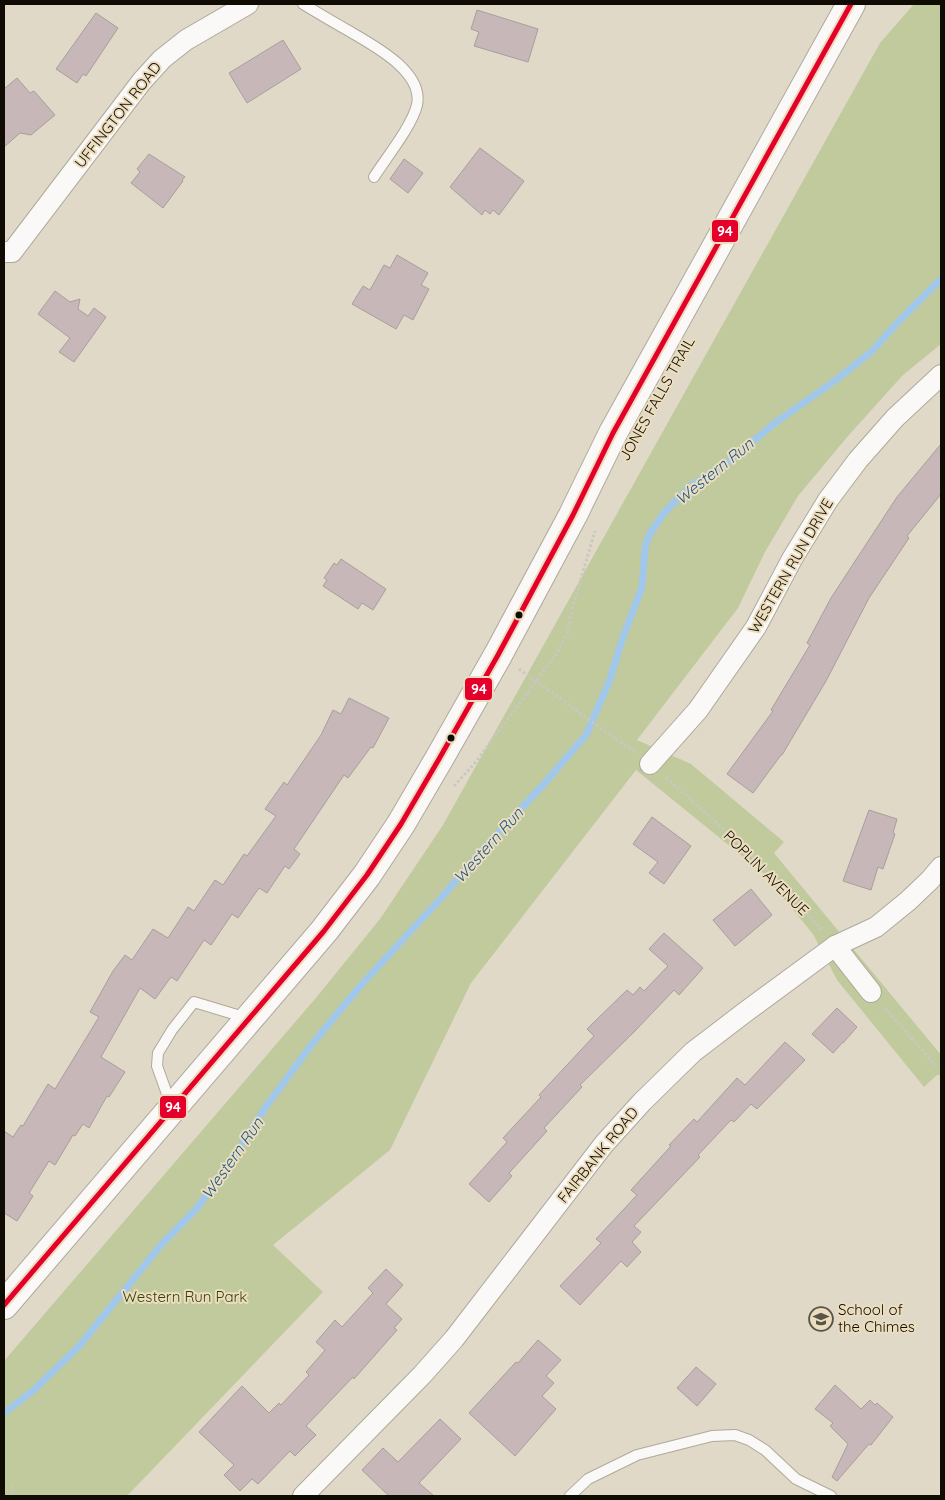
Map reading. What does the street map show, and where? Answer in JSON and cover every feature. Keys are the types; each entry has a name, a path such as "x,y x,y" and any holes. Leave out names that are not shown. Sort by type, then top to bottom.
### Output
{"main road":[{"path":"4,1305 324,932 367,875 401,824 498,655 573,515 613,434 850,4"}],"street":[{"name":"UFFINGTON ROAD","path":"8,252 142,81 162,59 186,40 248,4"},
{"name":"WESTERN RUN DRIVE","path":"650,764 698,710 756,627 792,559 828,500 858,460 896,418 941,375"},
{"name":"FAIRBANK ROAD","path":"303,1496 454,1340 604,1144 642,1102 693,1052 835,946 876,927 916,894 941,867"},
{"path":"835,946 871,992"}],"lane":[{"path":"302,4 386,53 407,72 416,88 417,104 411,121 374,177"},
{"path":"172,1109 157,1066 158,1053 172,1030 194,1002 249,1019"},
{"path":"570,1496 588,1479 637,1455 712,1436 735,1435 749,1440 765,1450 796,1479 830,1496"}],"path":[{"path":"453,787 475,763 557,652 567,633 596,526"},
{"path":"513,665 616,739"},
{"name":"POPLIN AVENUE","path":"650,764 736,840 790,892 835,946"},
{"path":"871,992 934,1064 941,1066"},
{"path":"11,1496 12,1485"}],"green space":[{"name":"Western Run Park","path":"914,4 941,4 941,344 903,375 848,436 798,496 765,552 738,608 637,740 691,764 784,842 774,853 941,1055 941,1075 937,1075 924,1087 837,980 813,934 763,873 636,770 471,983 390,1150 273,1245 323,1292 127,1496 4,1496 4,1361 315,999 380,919 443,825 880,43"}],"building":[{"path":"477,10 538,29 528,62 474,46 479,32 471,29"},
{"path":"96,13 118,28 86,76 83,74 77,83 56,69"},
{"path":"283,40 301,69 247,103 229,73"},
{"path":"17,78 30,93 34,91 55,115 31,135 20,133 4,147 4,89"},
{"path":"480,148 524,181 499,215 493,210 490,214 485,210 482,215 450,187"},
{"path":"149,154 185,177 163,208 131,183 140,172 137,169"},
{"path":"404,159 423,173 408,193 390,179"},
{"path":"397,255 428,273 421,285 429,289 413,320 404,315 396,329 352,304 363,286 370,290 384,265 390,268"},
{"path":"55,291 70,302 80,299 78,309 88,316 94,308 106,317 74,362 59,352 70,338 38,314"},
{"path":"941,444 941,494 907,536 909,538 869,598 826,681 782,755 753,793 727,774 773,711 771,710 810,645 807,643 831,598 897,497"},
{"path":"341,559 386,589 373,610 362,603 358,609 323,586 327,580 324,578 334,563 337,565"},
{"path":"349,698 389,718 373,748 371,747 348,778 344,775 294,849 300,854 289,869 285,866 267,893 259,888 238,918 232,914 211,945 204,940 177,981 171,977 155,999 140,988 101,1057 125,1072 109,1097 107,1096 89,1128 83,1124 75,1136 73,1135 55,1165 49,1161 29,1193 33,1196 17,1221 4,1213 4,1131 13,1137 21,1125 23,1126 48,1084 55,1089 99,1017 90,1012 113,971 125,955 132,960 153,929 168,938 188,907 194,911 215,880 223,885 244,854 247,856 276,816 265,809 284,782 287,785 321,735 333,710 341,714"},
{"path":"869,810 897,819 893,833 895,834 883,869 878,867 871,890 843,881"},
{"path":"652,817 691,846 664,884 649,873 658,862 633,844"},
{"path":"751,889 772,915 735,946 713,920"},
{"path":"664,933 703,968 679,995 674,990 580,1085 582,1087 544,1128 547,1131 509,1173 512,1176 489,1202 469,1184 507,1142 503,1138 541,1097 539,1095 594,1036 587,1029 627,990 633,995 640,987 644,991 668,966 649,949"},
{"path":"837,1008 857,1027 833,1053 812,1034"},
{"path":"785,1042 805,1060 757,1109 751,1104 734,1122 731,1120 698,1155 700,1157 634,1226 641,1232 632,1242 641,1252 627,1267 621,1261 580,1305 560,1286 601,1243 596,1239 637,1195 631,1190 694,1119 697,1122 737,1078 745,1085"},
{"path":"386,1269 403,1285 386,1304 402,1319 394,1328 397,1330 354,1379 353,1377 306,1426 316,1435 295,1456 290,1451 258,1484 252,1479 240,1491 224,1475 234,1465 199,1432 242,1386 269,1413 279,1403 281,1405 309,1375 306,1372 325,1350 316,1342 335,1320 342,1327 373,1293 368,1288"},
{"path":"538,1340 561,1360 546,1376 554,1383 542,1396 556,1409 515,1456 469,1413"},
{"path":"696,1367 716,1384 697,1406 677,1388"},
{"path":"835,1385 861,1409 870,1400 875,1405 877,1403 893,1417 871,1445 869,1444 837,1481 832,1477 848,1444 830,1426 833,1423 815,1409"},
{"path":"440,1419 461,1439 419,1483 434,1496 389,1496 362,1470 383,1448 398,1462"}],"waterway":[{"name":"Western Run","path":"4,1413 34,1390 80,1345 161,1245 197,1208 265,1108 312,1044 362,984 586,735 609,682 622,640 642,587 645,548 649,535 664,513 689,487 729,461 775,423 836,380 871,352 941,279"}],"transit line":[{"name":"94","path":"4,1305 324,931 367,875 401,824 498,655 573,515 613,433 851,4"}],"place":[{"name":"School of the Chimes","path":"821,1319"}]}
